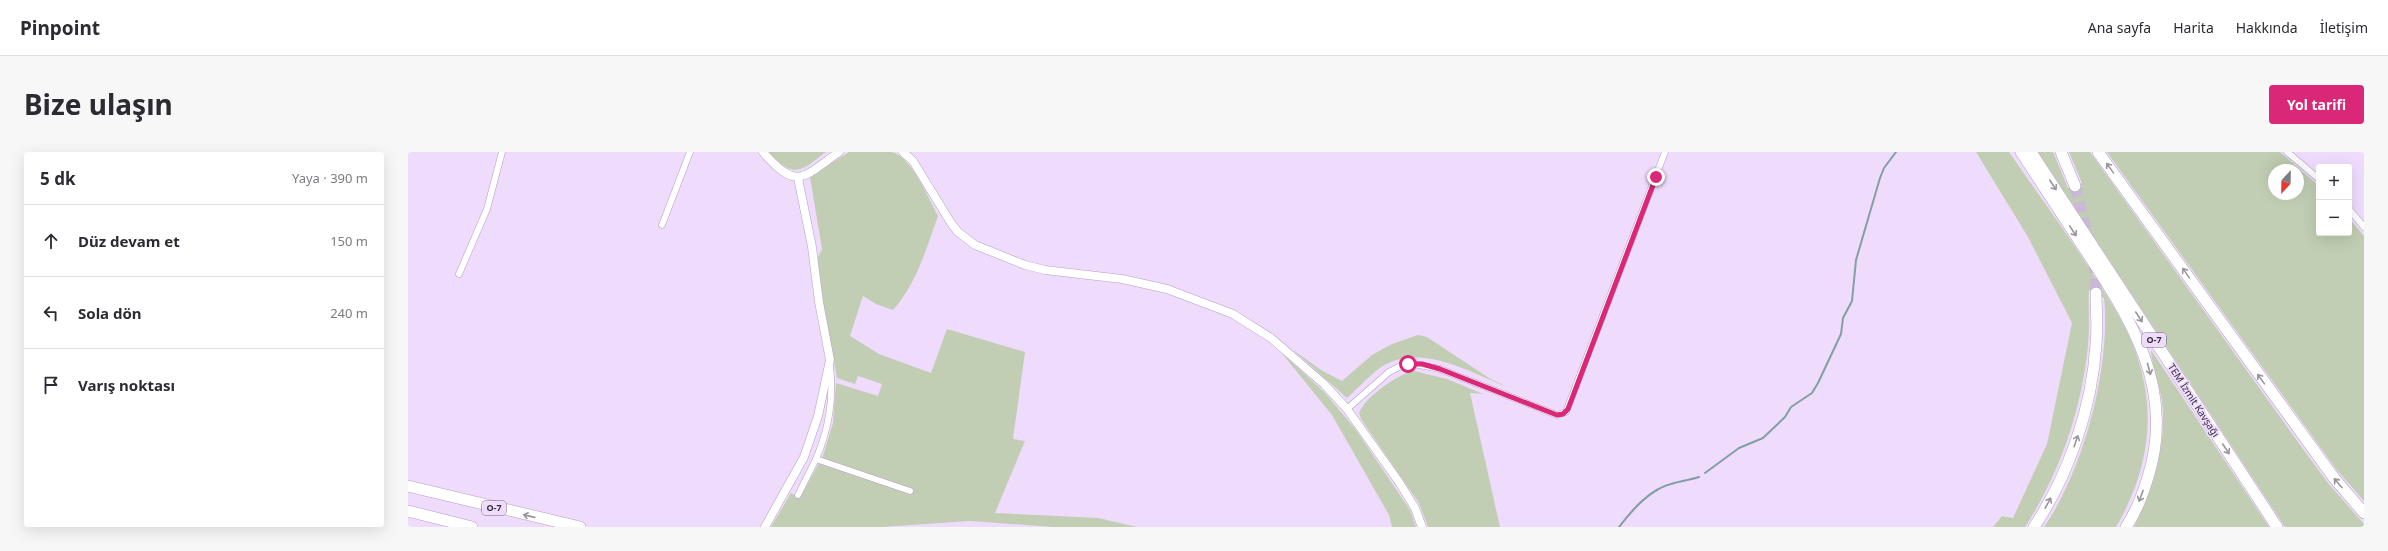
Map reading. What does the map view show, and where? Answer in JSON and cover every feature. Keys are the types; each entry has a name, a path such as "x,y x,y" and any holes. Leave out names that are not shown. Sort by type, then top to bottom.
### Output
{"highway":[{"path":"2021,152 2122,306 2146,357 2156,401 2155,444 2152,464 2129,524"},
{"name":"TEM İzmit Kavşağı","path":"2031,152 2277,527"},
{"path":"2061,152 2075,186"},
{"path":"2098,152 2334,478 2364,513"},
{"path":"2034,527 2061,478 2078,433 2093,373 2096,344 2096,293"},
{"name":"O-7","path":"408,486 580,527"},
{"path":"408,511 472,527"}],"street":[{"path":"459,274 487,209 502,152"},
{"path":"662,225 690,152"},
{"path":"763,152 780,170 798,178 806,176 839,152"},
{"path":"903,152 913,161 958,232 975,245 1032,266 1146,283 1214,305 1240,318 1271,338 1324,384 1347,409 1399,482 1415,508 1422,527"},
{"path":"1347,409 1389,372 1401,366 1414,364 1440,369 1557,415 1566,412 1665,152"},
{"path":"2287,152 2316,176"},
{"path":"798,178 812,247 819,302 830,360 832,385 829,421 816,459 798,495"},
{"path":"2352,213 2364,227"},
{"path":"766,525 799,468 812,438 830,360"},
{"path":"816,459 910,491"}],"green space":[{"path":"768,152 826,152 810,164 797,170 784,166"},
{"path":"849,152 892,152 899,155 906,161 919,179 938,216 915,277 901,300 893,310 876,304 863,296 850,336 879,354 931,373 947,329 1025,352 1013,439 1025,441 995,513 1098,518 1137,527 1053,527 970,521 882,527 771,527 791,493 800,498 819,463 911,494 913,489 822,459 833,423 836,383 878,396 882,384 858,376 855,384 837,378 816,262 822,249 810,177"},
{"path":"1976,152 2009,152 2093,274 2117,312 2133,344 2141,371 2146,397 2148,423 2145,449 2139,476 2116,527 2044,527 2058,504 2071,477 2092,417 2099,385 2105,325 2104,298 2089,290 2089,338 2081,393 2059,463 2038,506 2025,527 1993,527 2002,516 2013,518 2047,444 2072,323 2028,237"},
{"path":"2038,152 2053,152 2068,188 2082,183 2069,152 2090,152 2303,449 2328,483 2364,524 2364,527 2285,527"},
{"path":"2107,152 2280,152 2294,164 2268,164 2268,200 2304,200 2304,173 2316,183 2316,236 2352,236 2352,222 2364,236 2364,501 2336,469"},
{"path":"1418,335 1427,337 1489,378 1507,387 1461,367 1428,358 1412,357 1396,360 1381,367 1347,398 1292,349 1321,370 1342,381 1372,355 1392,344"},
{"path":"2151,350 2269,527 2134,527 2148,497 2153,481 2161,449 2163,433 2162,400"},
{"path":"1280,351 1325,393 1356,430 1410,510 1416,527 1392,527 1389,515 1332,415"},
{"path":"1414,371 1447,379 1483,394 1470,393 1500,527 1428,527 1419,503 1361,419 1359,413 1362,407 1375,393 1400,376"}],"waterway":[{"path":"1705,473 1739,448 1763,438 1785,417 1791,407 1812,393 1818,383 1841,334 1843,318 1852,301 1856,260 1880,178 1884,168 1896,152"},
{"path":"1619,527 1636,507 1656,490 1671,484 1699,477"}],"tunnel":[{"path":"2075,186 2089,241"},
{"path":"2094,262 2096,293"}],"route":[{"path":"1408,364 1430,365 1557,415 1566,412 1656,177"}]}
